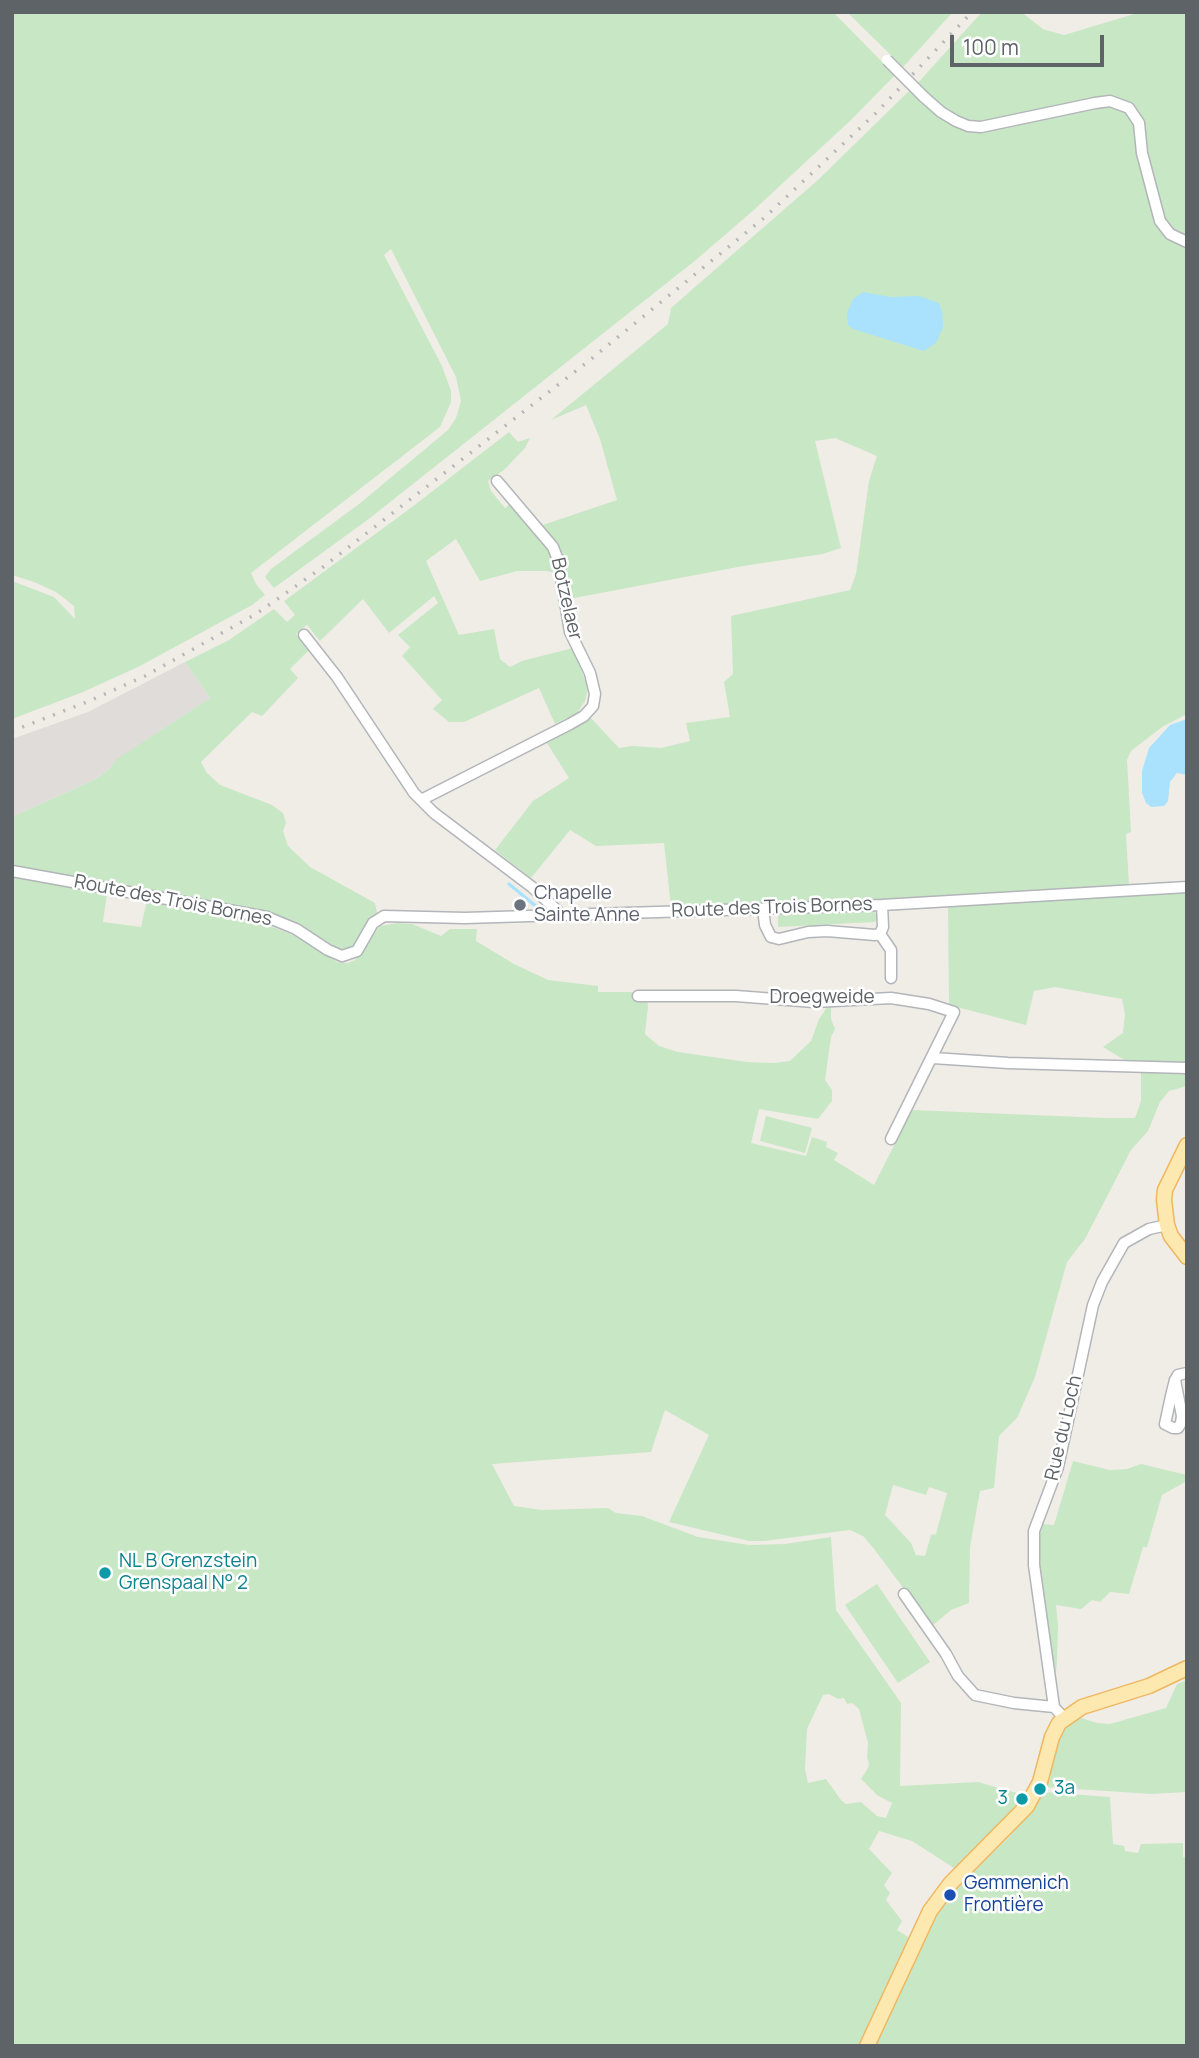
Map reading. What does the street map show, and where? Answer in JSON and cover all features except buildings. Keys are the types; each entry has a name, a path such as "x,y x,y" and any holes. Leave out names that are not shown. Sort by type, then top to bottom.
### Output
{"main road":[{"path":"1187,1145 1165,1190 1167,1225 1171,1237 1187,1256"},
{"path":"867,2046 930,1911 950,1884 1027,1805 1040,1782 1052,1737 1064,1718 1082,1707 1149,1686 1187,1668"}],"street":[{"path":"887,60 941,112 968,126 981,127 1110,101 1129,108 1139,123 1142,153 1160,221 1170,234 1187,242"},
{"name":"Botzelaer","path":"421,800 570,724 584,716 593,706 595,694 590,673 570,632 558,560 553,547 497,481"},
{"path":"304,635 337,677 421,800 445,822 532,887 562,915"},
{"name":"Route des Trois Bornes","path":"12,871 267,917 296,929 342,956 357,951 373,923 384,916 425,918 562,915 882,905 1187,887"},
{"path":"880,934 883,927 882,905"},
{"path":"763,909 765,925 771,937 779,939 808,932 827,931 880,934"},
{"path":"880,934 891,950 891,978"},
{"name":"Droegweide","path":"638,996 736,996 814,1002 891,998 919,1001 954,1012 891,1139"},
{"path":"933,1058 1187,1068"},
{"name":"Rue du Loch","path":"1054,1707 1034,1565 1034,1531 1058,1468 1093,1305 1102,1282 1124,1243 1149,1229 1167,1225"},
{"path":"1175,1380 1178,1375 1187,1373"},
{"path":"905,1594 958,1676 975,1695 1054,1707 1064,1718"}],"shaded area":[{"path":"185,662 210,698 118,759 96,779 12,817 12,739 88,712"}],"green space":[{"path":"12,12 833,12 895,75 852,119 697,259 370,518 274,588 265,577 271,569 359,504 448,430 456,418 461,401 456,377 391,249 384,255 442,366 451,391 451,402 440,427 251,573 265,595 252,605 140,666 83,692 12,719 12,581 54,597 75,619 74,606 56,592 12,575"},
{"path":"847,12 953,12 903,67"},
{"path":"982,12 1021,12 1043,29 1064,35 1141,12 1187,12 1187,238 1162,221 1135,108 1127,101 1105,97 981,125 957,119 916,85"},
{"path":"910,90 968,129 1103,105 1119,107 1133,120 1148,197 1156,219 1187,244 1187,714 1162,727 1131,751 1127,760 1131,832 1126,834 1129,885 995,895 759,906 671,907 664,843 596,846 570,830 531,878 495,850 533,801 569,778 547,743 589,716 619,748 661,748 690,741 686,723 730,717 724,682 733,674 731,616 850,590 856,574 869,481 877,456 835,438 815,441 841,548 823,554 743,566 569,599 564,575 546,571 517,571 480,581 456,539 426,561 459,635 494,629 500,659 510,667 522,661 573,648 588,688 585,701 577,713 555,724 539,688 464,722 449,722 433,709 442,700 402,656 410,647 398,635 438,603 434,596 389,633 363,599 320,641 307,625 296,634 309,650 290,669 298,678 262,716 252,712 201,762 207,773 220,785 272,805 283,813 286,823 283,831 288,846 310,867 375,903 377,913 366,924 351,951 329,946 303,930 12,866 12,817 96,779 117,759 210,698 185,662 229,640 274,609 287,622 295,615 284,601 509,432 518,442 530,438 525,448 504,470 488,481 491,491 505,508 517,498 543,525 617,500 600,439 586,405 551,420 668,324 671,308 819,179"},
{"path":"12,875 107,893 103,922 141,927 147,900 250,918 300,938 337,962 348,963 355,960 380,926 412,924 441,936 450,929 477,929 476,941 514,964 548,980 598,986 598,992 646,992 648,1006 645,1034 659,1046 678,1052 747,1062 790,1061 811,1041 819,1019 831,1005 831,1019 835,1029 831,1037 825,1080 832,1090 832,1101 818,1119 759,1109 751,1143 806,1156 812,1137 827,1142 826,1147 838,1153 834,1160 874,1185 912,1110 1135,1118 1141,1101 1141,1072 1187,1073 1187,1086 1169,1091 1160,1102 1148,1131 1131,1150 1085,1239 1067,1262 1035,1377 1017,1418 999,1436 994,1488 980,1491 970,1547 969,1603 951,1610 932,1626 871,1545 863,1536 850,1530 749,1541 669,1522 709,1435 665,1410 651,1452 492,1464 514,1506 542,1510 608,1508 616,1513 642,1516 698,1537 749,1545 785,1544 831,1537 836,1610 901,1703 900,1786 978,1782 1027,1796 957,1870 912,1841 879,1831 869,1849 892,1873 884,1885 890,1893 886,1900 902,1921 897,1930 910,1938 860,2046 12,2046","holes":["893,1485 926,1495 929,1487 947,1493 936,1534 931,1535 925,1556 916,1555 911,1543 885,1515","829,1694 838,1699 844,1698 847,1704 852,1703 859,1709 868,1743 869,1763 861,1779 877,1795 892,1803 886,1818 877,1816 861,1802 846,1804 826,1779 808,1783 805,1769 807,1729 823,1695"]},
{"path":"1187,893 1187,1062 1126,1061 1103,1047 1123,1033 1125,1014 1122,999 1055,987 1034,991 1026,1025 949,1005 948,906"},
{"path":"874,911 878,918 875,922 778,927 778,915"},
{"path":"766,1116 812,1128 805,1153 760,1141"},
{"path":"1073,1461 1110,1470 1127,1469 1141,1464 1187,1475 1187,1481 1162,1495 1147,1547 1143,1547 1129,1594 1110,1592 1100,1602 1092,1600 1081,1609 1056,1605 1057,1662 1056,1672 1051,1677 1038,1560 1041,1524 1054,1525"},
{"path":"877,1584 930,1662 898,1683 845,1605"},
{"path":"1187,1680 1187,1792 1151,1794 1045,1787 1058,1737 1071,1722 1078,1717 1110,1724 1166,1708 1177,1684"},
{"path":"1043,1792 1110,1797 1113,1844 1124,1846 1125,1851 1138,1853 1141,1844 1183,1843 1183,1857 1187,1857 1187,2046 874,2046 927,1930 943,1904 1009,1837"}],"water":[{"path":"863,292 890,297 919,296 939,303 943,327 936,343 924,351 853,329 848,325 847,313 853,299"},
{"path":"1187,719 1187,775 1177,773 1170,782 1168,801 1164,806 1151,807 1142,793 1142,771 1149,748 1170,725"}],"waterway":[{"path":"509,884 538,908"}],"railway":[{"path":"12,731 145,676 256,614 323,567 585,364 764,218 876,113 972,12"}],"place":[{"name":"Chapelle Sainte Anne","path":"520,905"},
{"name":"NL B Grenzstein Grenspaal N° 2","path":"105,1573"},
{"name":"3a","path":"1040,1789"},
{"name":"3","path":"1022,1799"},
{"name":"Gemmenich Frontière","path":"950,1895"}]}
